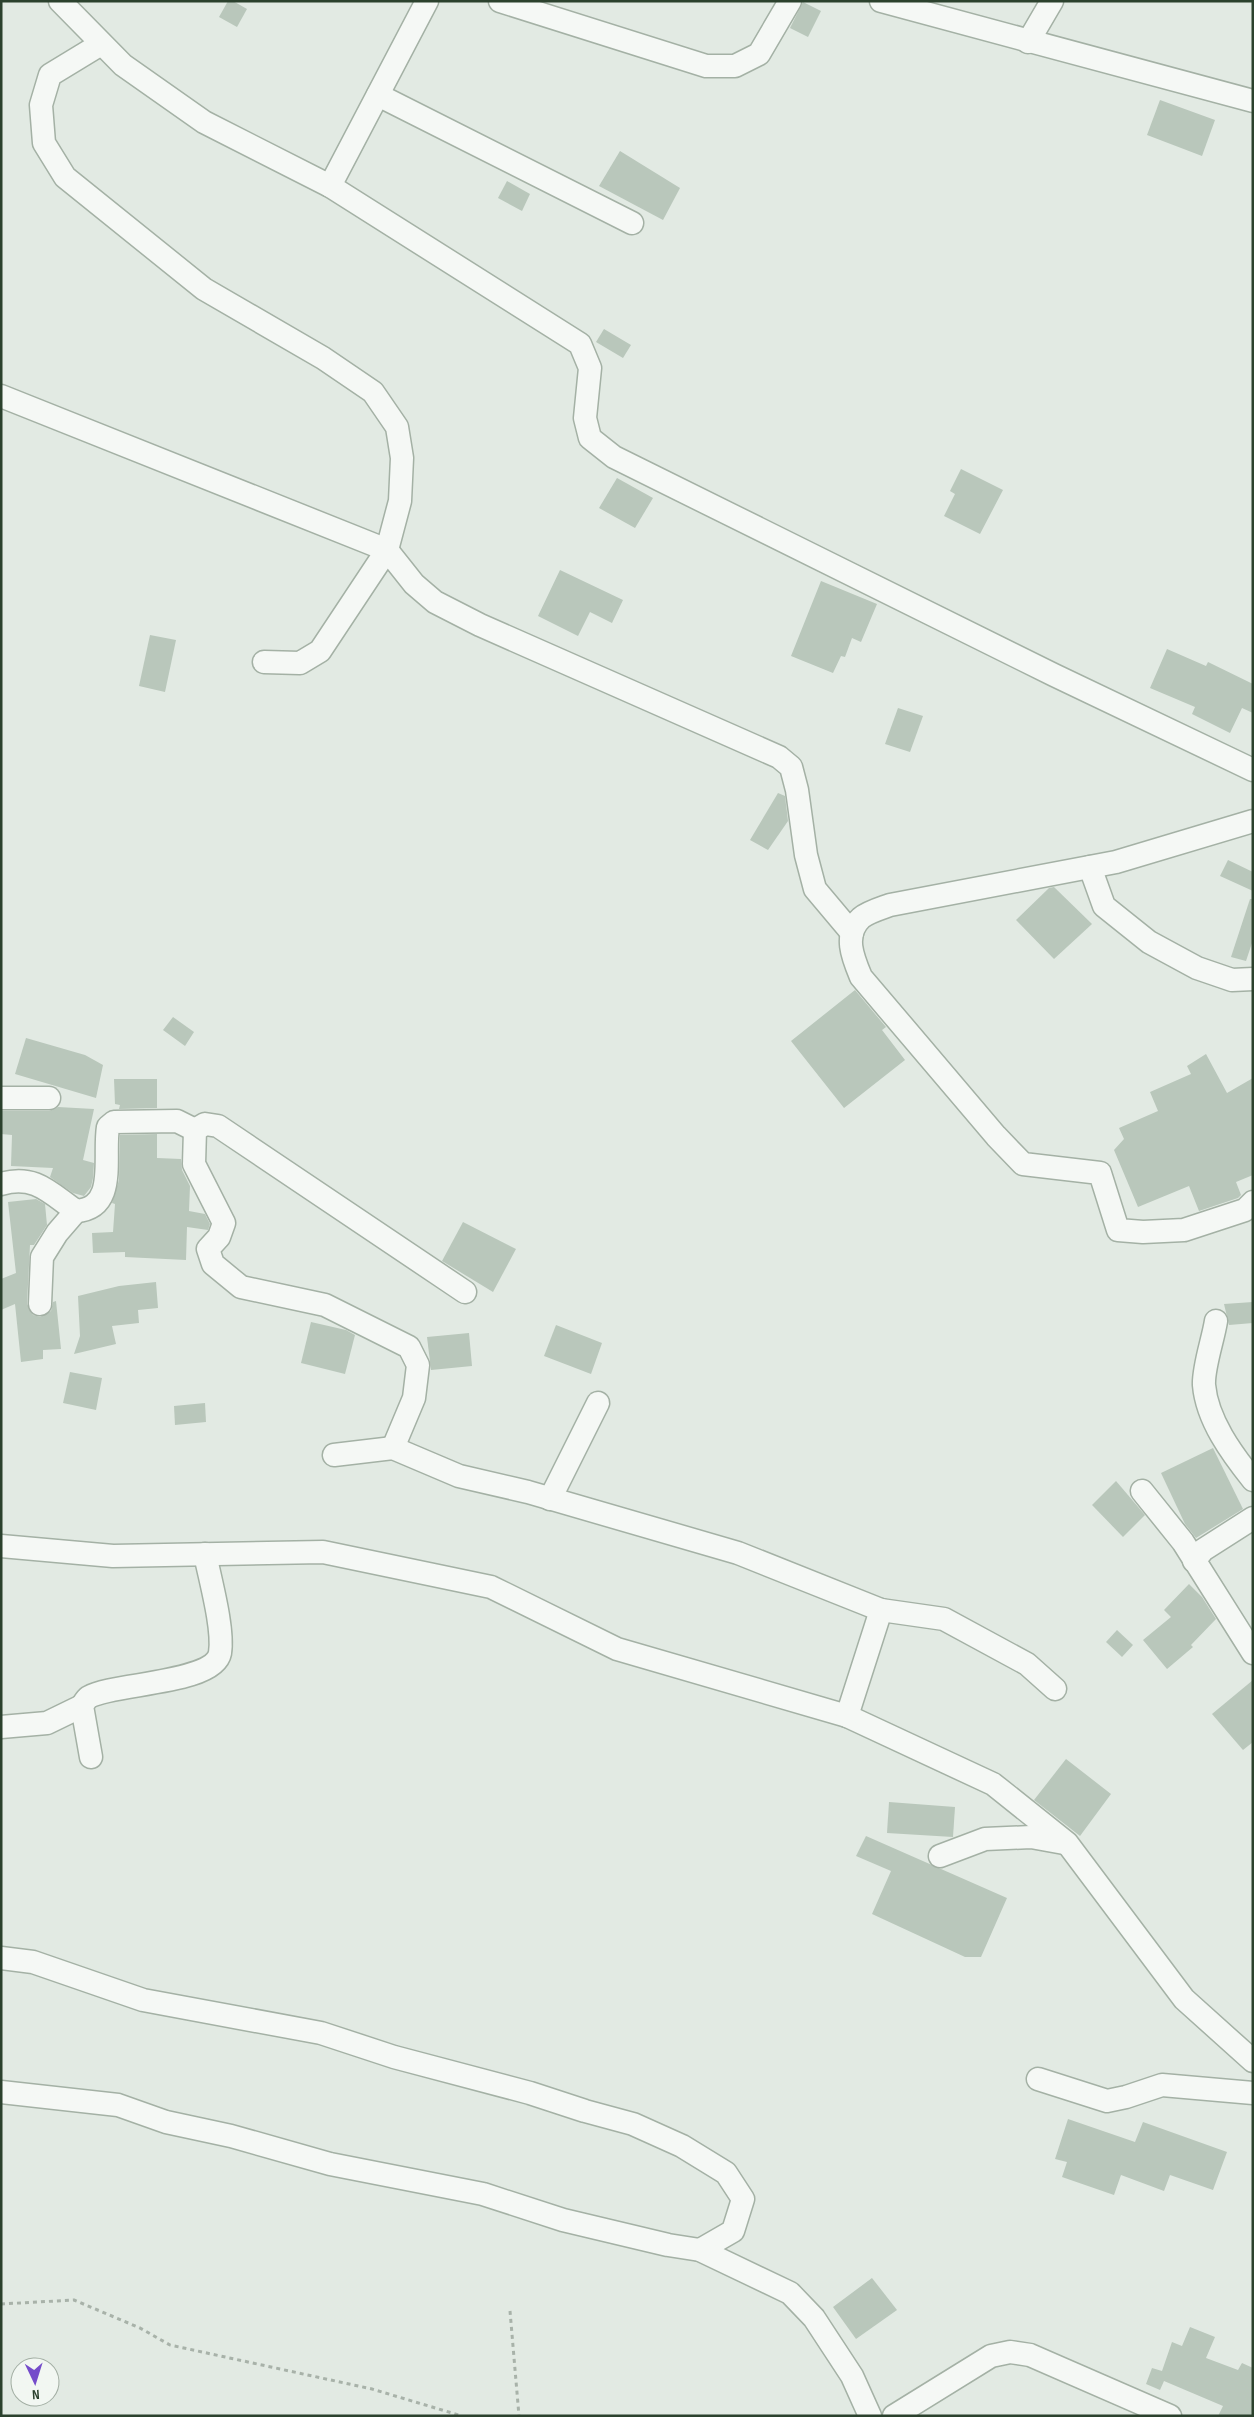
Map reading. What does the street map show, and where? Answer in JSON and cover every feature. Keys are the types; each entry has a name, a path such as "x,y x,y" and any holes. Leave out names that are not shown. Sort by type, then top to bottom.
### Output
{"street":[{"path":"60,1 123,65 204,122 330,186 580,344 590,368 585,418 590,438 614,457 1054,675 1253,770"},
{"path":"330,186 427,1"},
{"path":"500,1 706,66 735,66 759,54 790,1"},
{"path":"880,1 1253,101"},
{"path":"1028,42 1052,1"},
{"path":"102,44 50,75 41,105 44,143 65,178 204,289 322,358 373,392 396,427 402,458 400,501 387,550 320,651 300,664 264,662"},
{"path":"378,95 632,223"},
{"path":"1,396 387,550 414,584 435,602 450,610 779,757 791,767 797,790 806,855 815,889 852,933"},
{"path":"1253,821 1116,862 890,904 861,918 852,933 850,950 861,977 996,1136 1023,1164 1100,1173 1118,1230 1143,1232 1184,1230 1245,1210 1253,1202"},
{"path":"1090,867 1104,906 1149,942 1196,968 1232,980 1253,979"},
{"path":"1,1098 50,1098"},
{"path":"1,1184 20,1180 43,1186 76,1211 89,1210 100,1201 105,1189 105,1144 108,1127 114,1122 177,1120 194,1130"},
{"path":"194,1130 205,1124 218,1126 465,1292"},
{"path":"194,1130 194,1164 224,1223 219,1237 208,1249 214,1264 241,1288 325,1305 409,1347 418,1365 414,1398 393,1448"},
{"path":"40,1304 42,1257 76,1211"},
{"path":"1216,1321 1204,1384 1208,1406 1233,1455 1253,1480"},
{"path":"550,1499 598,1403"},
{"path":"334,1456 393,1448 459,1476 550,1499 738,1553 881,1610 944,1619 1027,1664 1055,1690"},
{"path":"1142,1491 1183,1542 1253,1652"},
{"path":"1194,1561 1203,1550 1253,1518"},
{"path":"1,1546 113,1556 323,1552 491,1587 617,1649 847,1716 993,1784 1067,1843 1184,1999 1253,2061"},
{"path":"1,1727 47,1723 82,1706 88,1698 101,1692 176,1679 213,1664 220,1654 220,1633 205,1554"},
{"path":"847,1716 881,1610"},
{"path":"82,1706 91,1757"},
{"path":"940,1856 986,1840 1031,1837 1067,1843"},
{"path":"1,1958 33,1962 143,2000 321,2033 394,2057 530,2093 585,2111 634,2124 682,2146 726,2173 743,2199 733,2230 700,2250"},
{"path":"1038,2079 1107,2101 1126,2098 1162,2085 1253,2093"},
{"path":"1,2092 118,2105 166,2122 231,2136 330,2164 483,2194 563,2220 700,2250 790,2293 814,2318 852,2376 870,2416"},
{"path":"894,2416 925,2399 991,2356 1010,2352 1030,2355 1170,2416"}],"path":[{"path":"1,2304 74,2300 140,2328 170,2345 372,2389 462,2416"},
{"path":"510,2311 519,2416"}],"building":[{"path":"228,1 233,1 247,9 237,27 219,17"},
{"path":"803,2 821,11 808,37 790,28"},
{"path":"1160,100 1215,120 1202,156 1147,135"},
{"path":"620,151 680,188 663,220 599,186"},
{"path":"507,181 530,194 522,211 498,198"},
{"path":"604,329 631,345 623,358 596,342"},
{"path":"961,469 1003,490 980,534 944,516 955,494 950,491"},
{"path":"617,478 653,498 635,528 599,508"},
{"path":"560,570 623,600 612,623 590,612 578,636 538,616"},
{"path":"821,581 877,604 861,642 852,638 845,657 841,656 833,673 791,656"},
{"path":"150,635 176,640 165,692 139,686"},
{"path":"1167,649 1206,666 1208,662 1253,684 1253,713 1242,708 1230,733 1192,714 1195,707 1150,688"},
{"path":"898,708 923,716 910,752 885,744"},
{"path":"778,793 785,796 788,821 768,850 750,840"},
{"path":"1228,860 1253,872 1253,891 1220,876"},
{"path":"1054,887 1092,924 1054,959 1016,920 1049,888"},
{"path":"1250,899 1253,899 1253,940 1246,961 1231,957"},
{"path":"855,990 886,1027 882,1030 905,1060 844,1108 791,1041"},
{"path":"173,1017 194,1032 185,1046 163,1030"},
{"path":"26,1038 85,1055 103,1065 96,1098 15,1074"},
{"path":"1206,1054 1227,1093 1253,1078 1253,1175 1236,1182 1241,1195 1238,1198 1199,1211 1189,1186 1138,1207 1114,1150 1124,1139 1119,1128 1158,1111 1150,1092 1191,1074 1187,1066"},
{"path":"114,1079 157,1079 157,1108 119,1109 120,1105 115,1104"},
{"path":"58,1107 94,1109 83,1160 94,1163 93,1178 91,1187 84,1196 73,1193 50,1177 53,1168 11,1166 12,1135 1,1134 1,1111 49,1111"},
{"path":"157,1134 157,1158 181,1159 182,1170 190,1186 189,1211 205,1214 210,1224 208,1230 187,1227 186,1260 125,1257 125,1252 93,1253 92,1233 113,1232 115,1204 112,1203 119,1180 120,1135"},
{"path":"36,1199 45,1204 47,1225 34,1245 30,1245 27,1304 33,1315 40,1317 51,1311 53,1302 56,1301 61,1349 43,1350 43,1359 21,1362 15,1304 1,1310 1,1279 16,1273 8,1202"},
{"path":"463,1222 516,1249 493,1292 442,1261"},
{"path":"156,1282 158,1308 138,1310 139,1323 112,1326 116,1344 74,1354 80,1336 78,1296 119,1286"},
{"path":"1253,1302 1253,1323 1229,1325 1224,1304"},
{"path":"311,1322 346,1330 355,1335 345,1374 301,1363"},
{"path":"556,1325 602,1343 591,1374 544,1356"},
{"path":"469,1333 472,1366 431,1370 427,1337"},
{"path":"70,1372 102,1378 96,1410 63,1403"},
{"path":"205,1403 206,1422 175,1425 174,1406"},
{"path":"1213,1448 1243,1509 1196,1538 1185,1524 1161,1473"},
{"path":"1116,1481 1145,1515 1123,1537 1092,1505"},
{"path":"1189,1584 1202,1597 1216,1619 1191,1645 1193,1647 1167,1669 1143,1640 1171,1617 1164,1610"},
{"path":"1117,1630 1133,1645 1122,1657 1106,1642"},
{"path":"1253,1680 1253,1742 1243,1750 1212,1714"},
{"path":"1066,1759 1111,1794 1080,1836 1034,1800"},
{"path":"889,1802 955,1807 953,1837 887,1833"},
{"path":"866,1836 1007,1898 981,1957 965,1957 872,1914 891,1871 856,1856"},
{"path":"1068,2119 1135,2142 1143,2122 1227,2152 1213,2190 1170,2175 1164,2191 1121,2175 1114,2195 1062,2177 1067,2162 1055,2159"},
{"path":"872,2278 897,2310 856,2339 833,2307"},
{"path":"1190,2327 1215,2337 1206,2358 1238,2370 1242,2363 1253,2368 1253,2416 1218,2416 1223,2406 1164,2381 1160,2390 1146,2384 1152,2368 1162,2371 1172,2342 1182,2346"}]}
